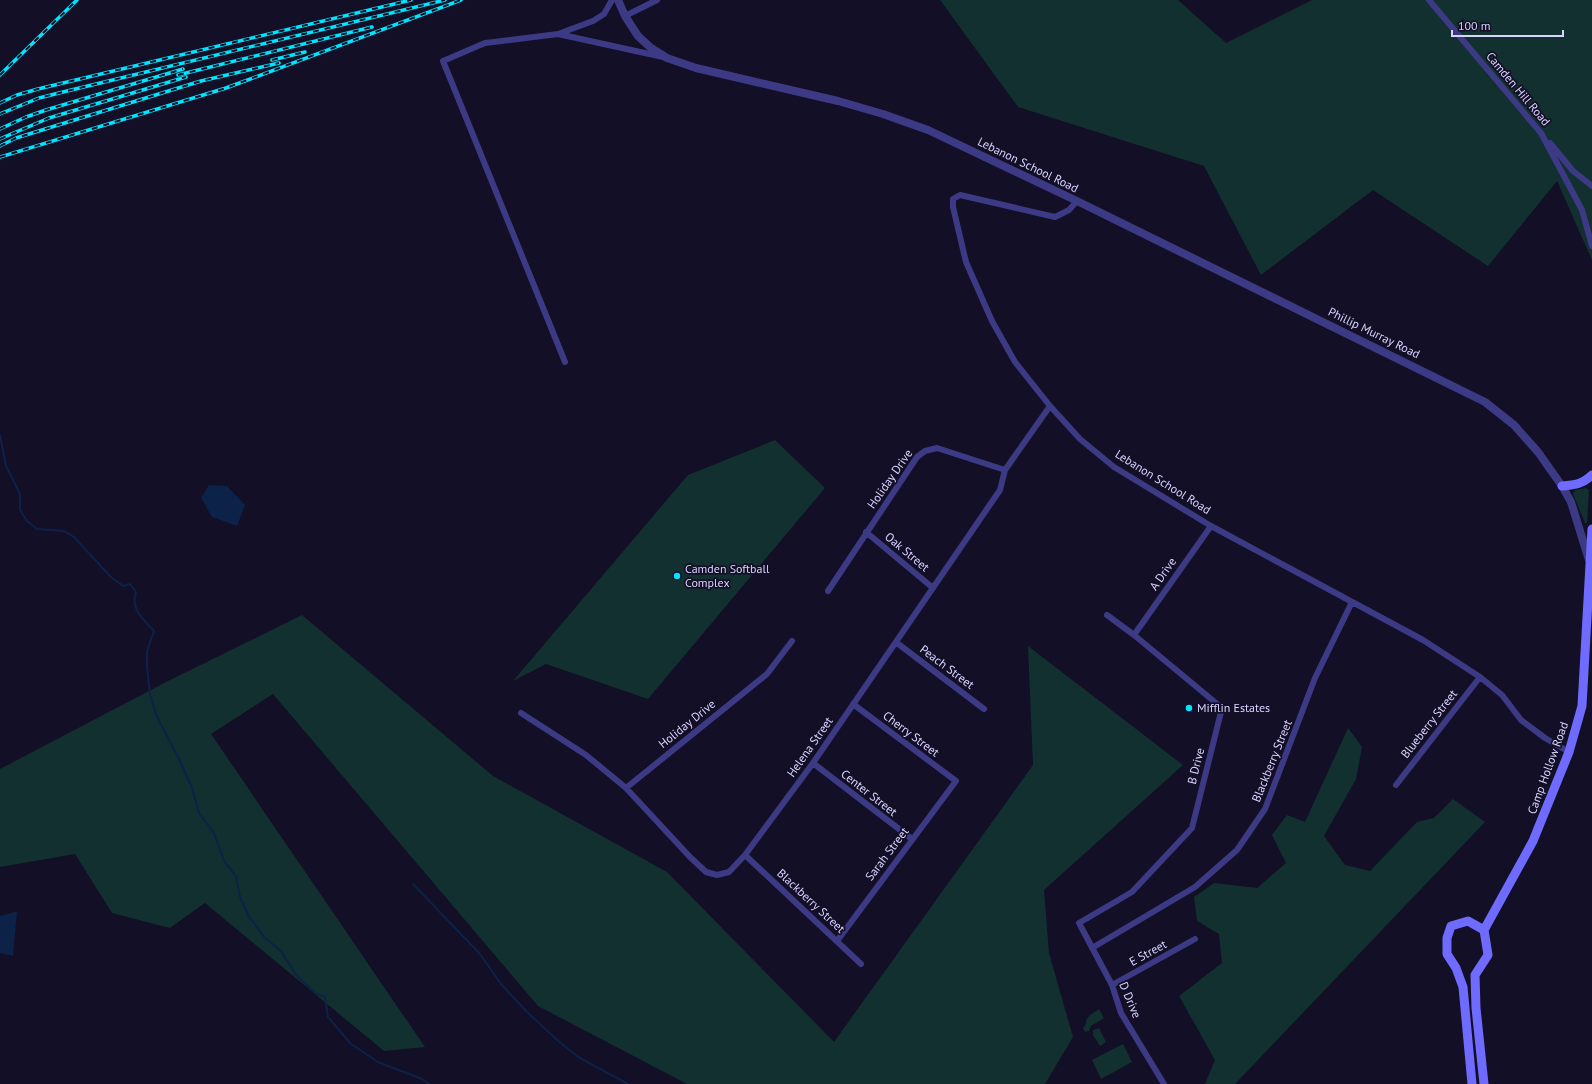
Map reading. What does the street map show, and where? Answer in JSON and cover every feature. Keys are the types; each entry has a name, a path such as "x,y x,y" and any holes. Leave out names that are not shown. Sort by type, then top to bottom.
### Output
{"main road":[{"path":"1562,486 1578,485 1586,481 1592,475"},
{"name":"Camp Hollow Road","path":"1484,930 1533,841 1569,752 1582,706 1592,529"},
{"path":"1472,1084 1463,987 1456,968 1447,954 1447,938 1451,926 1468,921 1484,930 1488,955 1475,975 1476,1008 1484,1084"}],"street":[{"path":"565,362 442,61 485,43 558,34 593,21 604,14 612,0"},
{"name":"Lebanon School Road","path":"618,0 625,16 638,36 650,48 667,58 696,68 838,101 883,114 928,130 1077,201 1069,210 1055,217 960,195 953,199 953,207 966,262 992,321 1015,362 1050,406 1080,439 1114,468 1211,526 1423,640 1480,677 1502,695 1521,720 1545,738 1569,752"},
{"path":"625,16 657,0"},
{"name":"Camden Hill Road","path":"1429,0 1541,133 1582,210 1592,246"},
{"path":"558,34 667,58"},
{"path":"1541,133 1573,171 1592,186"},
{"name":"Phillip Murray Road","path":"1077,201 1485,402 1514,425 1538,452 1562,486 1571,502 1590,560"},
{"name":"Helena Street","path":"521,712 586,755 626,788 690,857 706,872 717,875 729,872 745,854 813,763 897,643 1000,490 1005,470 1050,406"},
{"name":"Holiday Drive","path":"828,592 917,456 925,451 937,448 1005,470"},
{"name":"A Drive","path":"1134,635 1211,526"},
{"name":"Oak Street","path":"866,532 933,588"},
{"name":"Blackberry Street","path":"1092,948 1195,887 1237,850 1265,809 1315,678 1352,602"},
{"name":"B Drive","path":"1079,923 1132,892 1192,828 1222,708 1134,635 1107,616"},
{"name":"Holiday Drive","path":"626,788 767,674 792,641"},
{"name":"Peach Street","path":"897,643 984,709"},
{"name":"Blueberry Street","path":"1396,785 1480,677"},
{"name":"Cherry Street","path":"853,704 956,781"},
{"name":"Center Street","path":"813,763 912,839"},
{"name":"Sarah Street","path":"837,941 956,781"},
{"name":"Blackberry Street","path":"745,854 862,964"},
{"name":"D Drive","path":"1079,923 1112,985 1121,1013 1164,1084"},
{"name":"E Street","path":"1112,985 1195,939"}],"green space":[{"path":"940,0 1178,0 1226,43 1312,0 1592,0 1592,260 1557,181 1488,266 1373,190 1261,275 1204,166 1018,107"},
{"name":"Camden Softball Complex","path":"775,440 825,488 648,699 546,664 513,681 688,475"},
{"path":"1586,488 1589,490 1587,523 1585,523 1573,494 1575,490"},
{"path":"302,615 493,776 667,872 834,1042 1033,765 1028,646 1183,765 1044,890 1049,953 1073,1037 1045,1084 687,1084 538,1006 273,694 211,734 425,1047 384,1051 205,903 170,928 112,913 75,854 0,867 0,769 168,681"},
{"path":"1348,728 1362,747 1356,779 1324,836 1345,865 1370,871 1417,822 1434,818 1453,799 1485,822 1235,1084 1205,1084 1215,1060 1179,996 1222,963 1219,934 1197,921 1194,897 1214,883 1257,888 1286,863 1272,835 1287,815 1305,822"},
{"path":"1099,1009 1104,1018 1091,1026 1089,1031 1085,1032 1083,1028 1089,1016"},
{"path":"1099,1028 1106,1042 1100,1046 1093,1035 1093,1030"},
{"path":"1123,1044 1132,1062 1101,1079 1092,1060"}],"water":[{"path":"209,485 227,486 245,505 237,526 212,517 201,498"},
{"path":"17,911 13,956 0,953 0,916"}],"waterway":[{"path":"0,435 6,466 20,494 20,510 27,521 37,529 64,531 74,537 111,577 123,586 130,584 136,592 136,609 154,631 147,651 147,667 150,695 157,717 192,788 199,813 214,833 224,861 236,876 240,897 248,915 264,937 281,951 296,975 315,993 325,997 328,1017 351,1044 378,1062 422,1079 429,1084"},
{"path":"413,884 480,954 501,984 527,1012 556,1039 578,1057 628,1084"}],"railway":[{"path":"0,75 77,0"},
{"path":"0,103 17,95 38,89 411,0"},
{"path":"0,114 39,98 445,0"},
{"path":"0,157 226,88 461,0"},
{"path":"178,75 372,27"},
{"path":"272,60 305,52"},
{"path":"0,146 16,138 201,81 279,63"},
{"path":"0,129 46,110 183,69"},
{"path":"0,139 49,118 186,77"}],"place":[{"name":"Camden Softball Complex","path":"677,576"},
{"name":"Mifflin Estates","path":"1189,708"}]}
